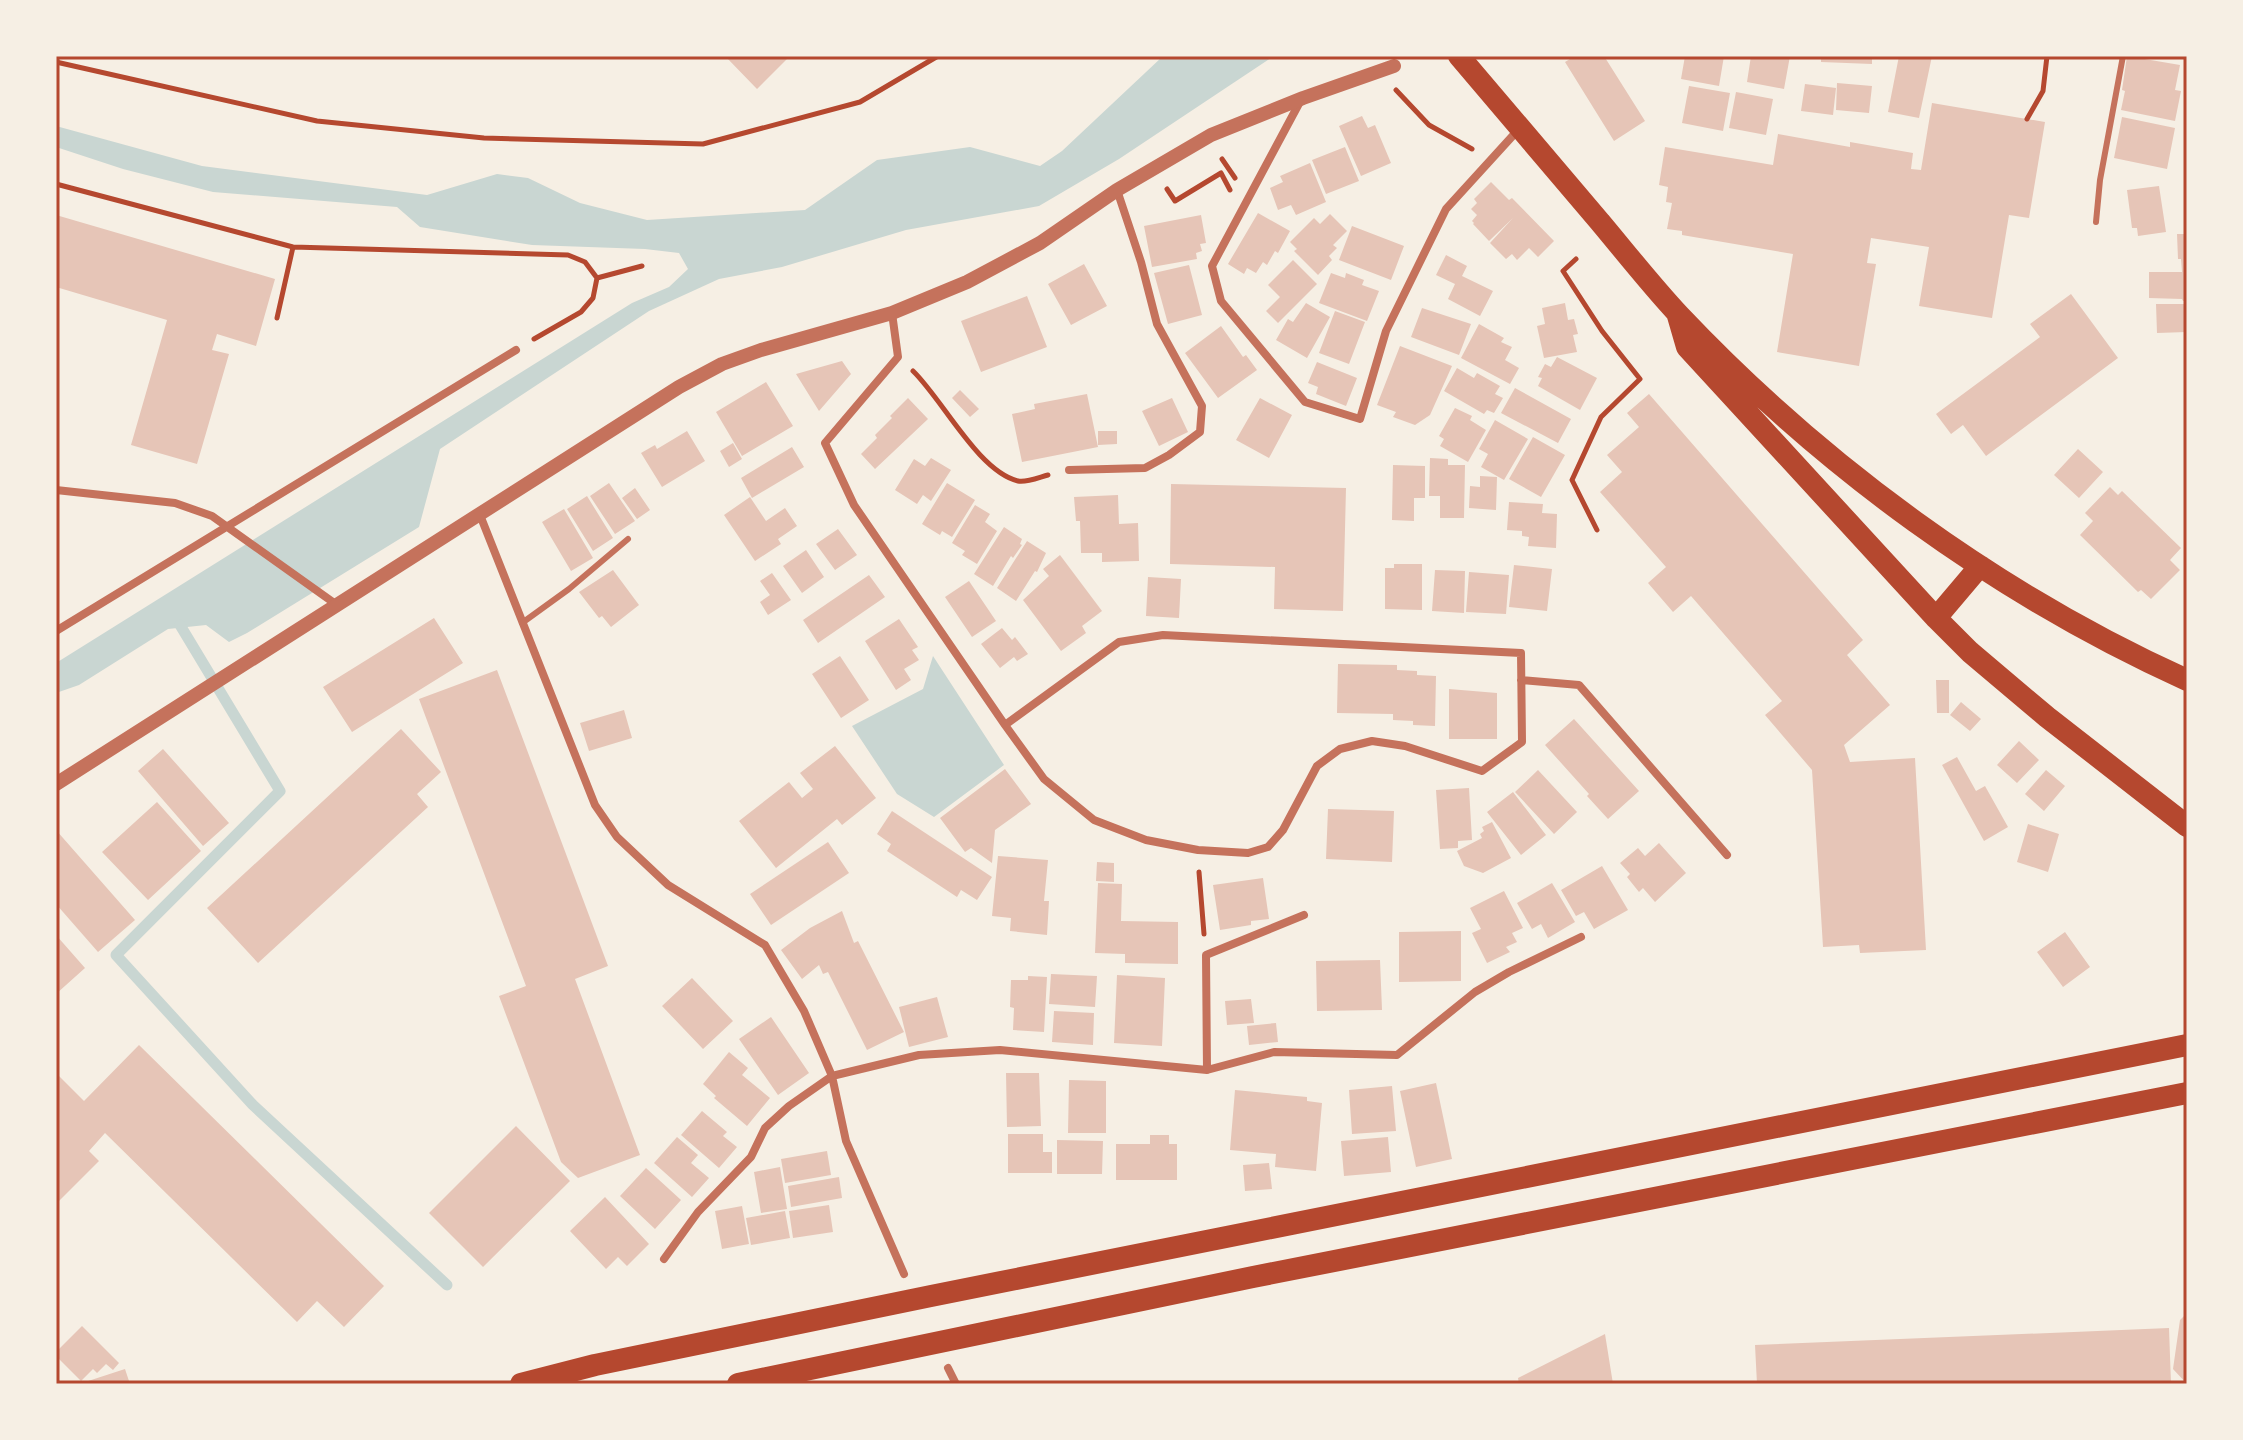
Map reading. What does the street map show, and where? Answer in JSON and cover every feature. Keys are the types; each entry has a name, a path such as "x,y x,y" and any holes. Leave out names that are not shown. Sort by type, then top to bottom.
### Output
{"highway":[{"path":"1459,56 1678,314 1806,435 1866,484 1980,566 2063,615 2187,680"},
{"path":"1678,314 1687,347 1936,618 1970,652 2047,717 2187,826"},
{"path":"1936,618 1980,566"},
{"path":"521,1384 595,1365 931,1296 2187,1045"},
{"path":"738,1384 1253,1277 2187,1093"}],"street":[{"path":"56,784 679,387 722,364 892,313 967,282 1040,243 1117,190 1211,135 1394,66"},
{"path":"1303,98 1212,266 1221,301 1305,402 1360,419 1386,331 1446,209 1520,127"},
{"path":"1069,470 1145,468 1200,432 1202,406 1157,324 1141,262 1117,190"},
{"path":"892,313 898,357 825,443 854,505 1005,725 1044,779 1094,820 1146,840 1198,850 1248,853 1268,847 1283,830 1317,766 1340,749 1372,741 1383,742 1482,771 1522,742 1521,653 1163,635 1119,642 1005,725"},
{"path":"56,631 516,350"},
{"path":"56,490 175,503 212,516 337,605"},
{"path":"480,515 595,805 617,837 668,885 765,945 804,1011 832,1076 846,1141 904,1274"},
{"path":"1521,680 1579,685 1727,855"},
{"path":"1207,1070 1206,955 1304,915"},
{"path":"664,1259 698,1212 751,1157 765,1128 789,1106 832,1076 919,1055 1000,1050 1207,1070 1274,1052 1397,1055 1475,992 1581,937"},
{"path":"948,1368 956,1384"}],"lane":[{"path":"2096,222 2100,180 2123,56"},
{"path":"522,623 569,589 628,539"}],"path":[{"path":"56,62 317,121 484,138 703,144 860,102 938,56"},
{"path":"2027,119 2043,91 2047,56"},
{"path":"1402,97 1429,125 1491,159"},
{"path":"1222,159 1238,184"},
{"path":"1167,189 1175,201 1221,173"},
{"path":"56,184 293,247 568,255 585,262 597,278 593,298 581,312 516,350"},
{"path":"277,318 293,247"},
{"path":"1576,259 1563,271 1602,331 1640,379 1601,417 1572,480 1597,530"},
{"path":"597,278 642,266"},
{"path":"928,385 988,466 1020,482 1069,470"},
{"path":"1199,872 1206,955"}],"shaded area":[{"path":"1274,56 1119,159 1039,206 906,230 782,267 719,279 649,311 440,449 419,527 229,642 206,625 168,629 79,685 56,693 56,663 632,303 669,287 688,269 679,253 532,245 420,227 397,207 213,192 123,169 56,147 56,126 202,166 427,195 497,174 528,178 580,203 647,220 805,210 877,160 970,147 1040,166 1062,151 1162,57"},
{"path":"933,656 1004,765 934,817 897,794 852,726 923,689"}],"building":[{"path":"725,56 790,56 757,89"},
{"path":"1575,56 1604,56 1645,121 1614,141 1565,62"},
{"path":"1685,56 1724,56 1719,86 1681,79"},
{"path":"1751,56 1790,56 1784,89 1747,82"},
{"path":"1821,56 1872,56 1872,64 1821,62"},
{"path":"1899,56 1932,56 1919,118 1888,112"},
{"path":"2127,56 2180,65 2175,90 2181,91 2175,121 2121,110"},
{"path":"1837,83 1872,86 1869,113 1836,110"},
{"path":"1805,84 1836,88 1833,115 1801,111"},
{"path":"1689,86 1730,93 1723,131 1682,123"},
{"path":"1736,92 1773,99 1766,135 1729,128"},
{"path":"1932,103 2045,122 2029,218 2009,215 1992,318 1919,306 1929,247 1871,238 1867,263 1876,264 1859,366 1777,352 1793,254 1682,235 1682,231 1667,229 1672,203 1666,202 1668,187 1659,185 1665,147 1773,165 1778,134 1850,147 1850,142 1913,153 1911,169 1921,170"},
{"path":"1362,116 1368,128 1375,125 1391,163 1361,176 1339,126"},
{"path":"2122,117 2175,128 2167,169 2114,158"},
{"path":"1345,147 1359,181 1326,194 1312,160"},
{"path":"1310,163 1326,202 1296,215 1291,205 1278,210 1270,188 1283,182 1280,176"},
{"path":"1491,182 1509,200 1512,198 1554,241 1538,257 1529,248 1517,260 1512,254 1506,259 1490,243 1513,218 1489,241 1473,224 1477,215 1471,209 1477,203 1474,199"},
{"path":"2159,186 2166,232 2138,236 2137,228 2132,228 2127,190"},
{"path":"1258,213 1290,231 1267,265 1263,262 1256,273 1247,268 1244,274 1228,264"},
{"path":"1330,214 1347,231 1333,245 1337,248 1329,256 1332,260 1318,275 1294,251 1297,249 1290,242 1314,218 1320,224"},
{"path":"56,215 275,279 256,346 217,334 212,350 229,354 197,464 131,445 167,320 56,287"},
{"path":"1201,215 1206,243 1200,244 1202,251 1196,253 1197,259 1152,267 1144,226"},
{"path":"1352,226 1404,246 1391,280 1339,260"},
{"path":"2177,234 2187,234 2187,301 2149,298 2149,272 2182,272"},
{"path":"1446,255 1467,266 1462,276 1493,291 1480,316 1448,299 1455,284 1436,275"},
{"path":"1293,260 1317,284 1278,323 1266,311 1280,297 1268,285"},
{"path":"1084,264 1107,306 1071,325 1048,284"},
{"path":"1189,265 1202,315 1168,324 1154,273"},
{"path":"1331,273 1345,278 1346,273 1364,280 1362,285 1379,291 1367,321 1319,303"},
{"path":"2071,294 2118,358 1986,456 1963,425 1951,434 1936,414 2040,337 2030,324"},
{"path":"1027,296 1047,347 981,372 961,321"},
{"path":"1306,303 1330,317 1307,358 1276,340 1288,319 1293,322"},
{"path":"1565,303 1568,320 1574,319 1578,334 1573,335 1577,352 1544,358 1537,326 1545,324 1542,308"},
{"path":"2156,304 2187,304 2187,332 2157,333"},
{"path":"1422,308 1471,324 1459,355 1411,337"},
{"path":"1335,311 1365,322 1349,364 1319,353"},
{"path":"1479,324 1504,338 1501,342 1512,347 1505,360 1519,368 1510,384 1461,358"},
{"path":"1221,326 1243,357 1246,355 1257,370 1218,398 1185,353"},
{"path":"1400,346 1452,366 1430,415 1415,425 1393,417 1396,412 1377,405"},
{"path":"1557,357 1597,378 1580,410 1538,386 1542,378 1538,377 1545,364 1551,367"},
{"path":"842,361 851,374 819,411 796,374"},
{"path":"1317,362 1357,378 1346,406 1316,394 1318,387 1308,383"},
{"path":"1457,368 1474,378 1477,373 1500,386 1495,394 1503,398 1494,413 1487,410 1484,414 1444,391"},
{"path":"766,382 793,426 742,456 716,412"},
{"path":"1515,388 1571,419 1558,443 1501,413"},
{"path":"960,390 979,409 970,417 952,398"},
{"path":"1087,394 1098,447 1022,462 1012,414 1035,409 1034,404"},
{"path":"1649,394 1863,640 1847,655 1890,705 1844,745 1850,762 1915,758 1926,950 1860,953 1859,945 1823,947 1812,770 1765,715 1782,701 1691,596 1673,612 1648,583 1666,567 1600,492 1622,472 1607,455 1639,427 1627,413"},
{"path":"908,398 928,419 875,469 861,454"},
{"path":"1172,398 1188,432 1159,446 1142,411"},
{"path":"1260,398 1292,415 1269,458 1236,440"},
{"path":"1455,408 1472,416 1470,420 1486,430 1468,462 1440,446 1444,439 1439,436"},
{"path":"1495,420 1528,439 1504,480 1481,467 1488,454 1479,449"},
{"path":"687,431 705,461 662,487 641,453 655,445 657,449"},
{"path":"1098,431 1117,431 1117,444 1098,445"},
{"path":"1533,437 1565,455 1541,497 1509,479"},
{"path":"733,443 742,459 729,467 720,451"},
{"path":"792,447 804,467 752,498 741,478"},
{"path":"2078,449 2103,472 2079,498 2054,475"},
{"path":"931,458 951,470 931,501 923,495 917,504 895,490 914,459 925,466"},
{"path":"1430,458 1448,459 1448,465 1465,465 1464,518 1440,518 1440,496 1429,496"},
{"path":"1393,465 1425,466 1425,498 1414,498 1414,521 1392,520"},
{"path":"1480,476 1497,477 1496,510 1469,508 1470,486 1480,487"},
{"path":"609,483 635,521 615,534 590,496"},
{"path":"947,483 975,500 952,537 942,531 940,535 922,524"},
{"path":"1171,484 1346,488 1343,611 1274,609 1275,567 1170,564"},
{"path":"2110,487 2118,495 2122,491 2181,548 2170,560 2180,570 2151,599 2141,590 2138,592 2080,535 2093,521 2085,513"},
{"path":"635,488 650,510 637,519 622,498"},
{"path":"1118,495 1119,524 1138,523 1139,561 1102,562 1102,553 1081,553 1080,521 1076,521 1074,497"},
{"path":"587,496 613,538 593,551 567,509"},
{"path":"750,497 766,521 785,508 797,526 778,539 781,544 755,561 724,515"},
{"path":"1509,502 1543,504 1542,513 1557,514 1556,548 1528,546 1529,537 1522,536 1522,531 1507,530"},
{"path":"975,505 990,514 985,522 997,531 977,564 962,555 965,551 952,543"},
{"path":"564,509 593,558 571,571 542,522"},
{"path":"1004,527 1022,539 1022,545 1013,558 1011,556 993,586 974,574"},
{"path":"838,529 857,555 835,570 816,544"},
{"path":"1027,541 1046,553 1037,572 1016,601 997,588"},
{"path":"806,550 824,577 802,593 783,566"},
{"path":"1060,555 1102,611 1082,626 1086,633 1061,651 1023,600 1049,576 1043,569"},
{"path":"1394,564 1422,564 1422,610 1385,609 1385,568 1394,568"},
{"path":"1514,565 1552,569 1547,611 1509,607"},
{"path":"613,570 639,605 611,627 602,616 599,618 579,592"},
{"path":"1435,570 1465,571 1464,613 1432,611"},
{"path":"1469,572 1509,575 1506,614 1466,612"},
{"path":"772,573 791,600 768,615 760,602 770,595 760,581"},
{"path":"869,575 885,597 818,643 803,620"},
{"path":"1148,577 1181,579 1179,618 1146,616"},
{"path":"969,581 996,621 972,637 945,597"},
{"path":"434,618 463,663 352,732 323,687"},
{"path":"899,619 918,647 912,650 919,660 904,669 911,680 896,690 865,641"},
{"path":"1002,628 1012,640 1015,637 1028,654 1017,661 1014,657 1000,668 981,644"},
{"path":"840,656 869,700 841,718 812,674"},
{"path":"1338,664 1397,665 1397,670 1436,676 1435,726 1393,720 1393,714 1337,713"},
{"path":"497,670 608,966 575,979 640,1155 578,1178 561,1162 499,996 526,986 419,699"},
{"path":"1936,680 1949,680 1949,713 1937,713"},
{"path":"1449,689 1497,693 1497,739 1449,739"},
{"path":"1961,702 1981,719 1970,731 1950,715"},
{"path":"624,710 632,738 589,751 580,723"},
{"path":"1574,719 1639,791 1608,819 1545,745"},
{"path":"401,729 441,772 417,794 428,807 258,963 207,908"},
{"path":"2019,741 2039,760 2017,783 1997,765"},
{"path":"835,746 876,798 842,825 837,819 776,868 739,821 789,782 802,798 813,789 800,773"},
{"path":"163,749 229,823 203,846 138,771"},
{"path":"1957,757 1976,791 1985,786 2008,827 1984,841 1942,765"},
{"path":"1005,769 1031,804 995,830 992,863 971,848 965,852 940,818"},
{"path":"1538,770 1577,812 1554,834 1515,792"},
{"path":"2046,770 2065,786 2044,811 2025,794"},
{"path":"1469,788 1472,840 1458,841 1458,848 1440,849 1436,790"},
{"path":"1513,792 1546,835 1521,855 1487,812"},
{"path":"157,802 201,851 148,900 102,852"},
{"path":"1328,809 1394,811 1392,862 1326,859"},
{"path":"892,811 992,877 977,900 961,890 957,897 887,851 891,844 877,834"},
{"path":"1492,822 1511,858 1483,873 1464,866 1457,851 1482,838 1482,827"},
{"path":"2028,824 2059,834 2048,872 2017,862"},
{"path":"56,830 135,920 98,952 56,904"},
{"path":"828,842 849,873 771,925 750,894"},
{"path":"1659,843 1686,873 1655,902 1643,888 1639,892 1620,863 1638,848 1645,856"},
{"path":"998,856 1048,860 1044,901 1049,901 1047,935 1010,931 1011,918 992,916"},
{"path":"1097,862 1114,863 1114,882 1096,881"},
{"path":"1602,866 1628,910 1594,929 1584,912 1576,916 1561,890"},
{"path":"1263,878 1269,919 1220,930 1213,885"},
{"path":"1098,883 1122,884 1121,921 1178,922 1178,964 1125,963 1125,954 1095,953"},
{"path":"1552,883 1575,922 1548,938 1541,924 1532,929 1517,903"},
{"path":"1504,891 1523,928 1512,933 1517,942 1506,947 1510,952 1487,963 1472,933 1481,929 1470,908"},
{"path":"842,911 854,943 858,941 904,1032 867,1050 828,972 823,974 819,965 802,979 781,950 810,928"},
{"path":"1461,931 1461,981 1399,982 1399,932"},
{"path":"2065,932 2090,967 2063,987 2037,952"},
{"path":"56,935 85,968 56,994"},
{"path":"1380,960 1382,1010 1317,1011 1316,961"},
{"path":"1051,974 1097,976 1095,1007 1049,1004"},
{"path":"1117,975 1165,978 1162,1046 1114,1043"},
{"path":"1028,976 1047,977 1044,1032 1013,1030 1011,980 1028,980"},
{"path":"692,978 733,1021 703,1049 662,1006"},
{"path":"937,997 948,1037 909,1047 899,1007"},
{"path":"1251,999 1254,1023 1227,1025 1225,1001"},
{"path":"1054,1011 1094,1013 1093,1045 1052,1042"},
{"path":"771,1017 809,1073 778,1095 739,1039"},
{"path":"1276,1023 1278,1042 1249,1045 1247,1026"},
{"path":"139,1045 384,1286 344,1327 317,1301 297,1322 105,1133 89,1151 99,1161 56,1204 56,1073 84,1101"},
{"path":"729,1052 748,1068 742,1075 770,1098 747,1126 714,1098 716,1096 703,1084"},
{"path":"1006,1073 1039,1073 1041,1126 1007,1127"},
{"path":"1069,1080 1106,1081 1106,1133 1068,1133"},
{"path":"1436,1083 1452,1159 1416,1167 1400,1091"},
{"path":"1392,1086 1396,1131 1352,1134 1349,1090"},
{"path":"1235,1090 1307,1097 1307,1101 1322,1103 1316,1171 1275,1167 1276,1154 1230,1150"},
{"path":"702,1111 727,1132 723,1136 737,1147 719,1168 681,1135"},
{"path":"516,1126 570,1181 483,1267 429,1213"},
{"path":"1008,1134 1043,1134 1043,1152 1052,1152 1052,1173 1008,1173"},
{"path":"1150,1135 1169,1135 1169,1144 1177,1144 1177,1180 1116,1180 1116,1144 1150,1144"},
{"path":"677,1137 698,1155 691,1163 709,1178 692,1197 654,1163"},
{"path":"1388,1137 1391,1172 1344,1176 1341,1141"},
{"path":"1057,1140 1103,1141 1102,1174 1057,1174"},
{"path":"827,1151 831,1175 785,1183 781,1159"},
{"path":"1269,1163 1272,1189 1245,1191 1243,1165"},
{"path":"780,1167 787,1209 761,1213 754,1172"},
{"path":"646,1168 681,1200 655,1229 620,1196"},
{"path":"839,1177 842,1198 791,1207 788,1186"},
{"path":"605,1197 649,1244 627,1266 618,1257 606,1269 570,1231"},
{"path":"829,1205 833,1232 793,1238 789,1211"},
{"path":"742,1206 749,1244 722,1249 715,1211"},
{"path":"785,1211 790,1238 751,1245 746,1218"},
{"path":"2187,1313 2187,1384 2173,1369 2180,1320"},
{"path":"82,1326 119,1363 113,1370 106,1364 97,1373 93,1369 81,1381 56,1356 56,1352"},
{"path":"2169,1328 2171,1384 1757,1384 1755,1345"},
{"path":"1605,1334 1613,1384 1519,1384 1518,1378"},
{"path":"125,1369 130,1384 82,1383"}],"waterway":[{"path":"180,625 280,791 116,955 253,1105 447,1285"}]}
